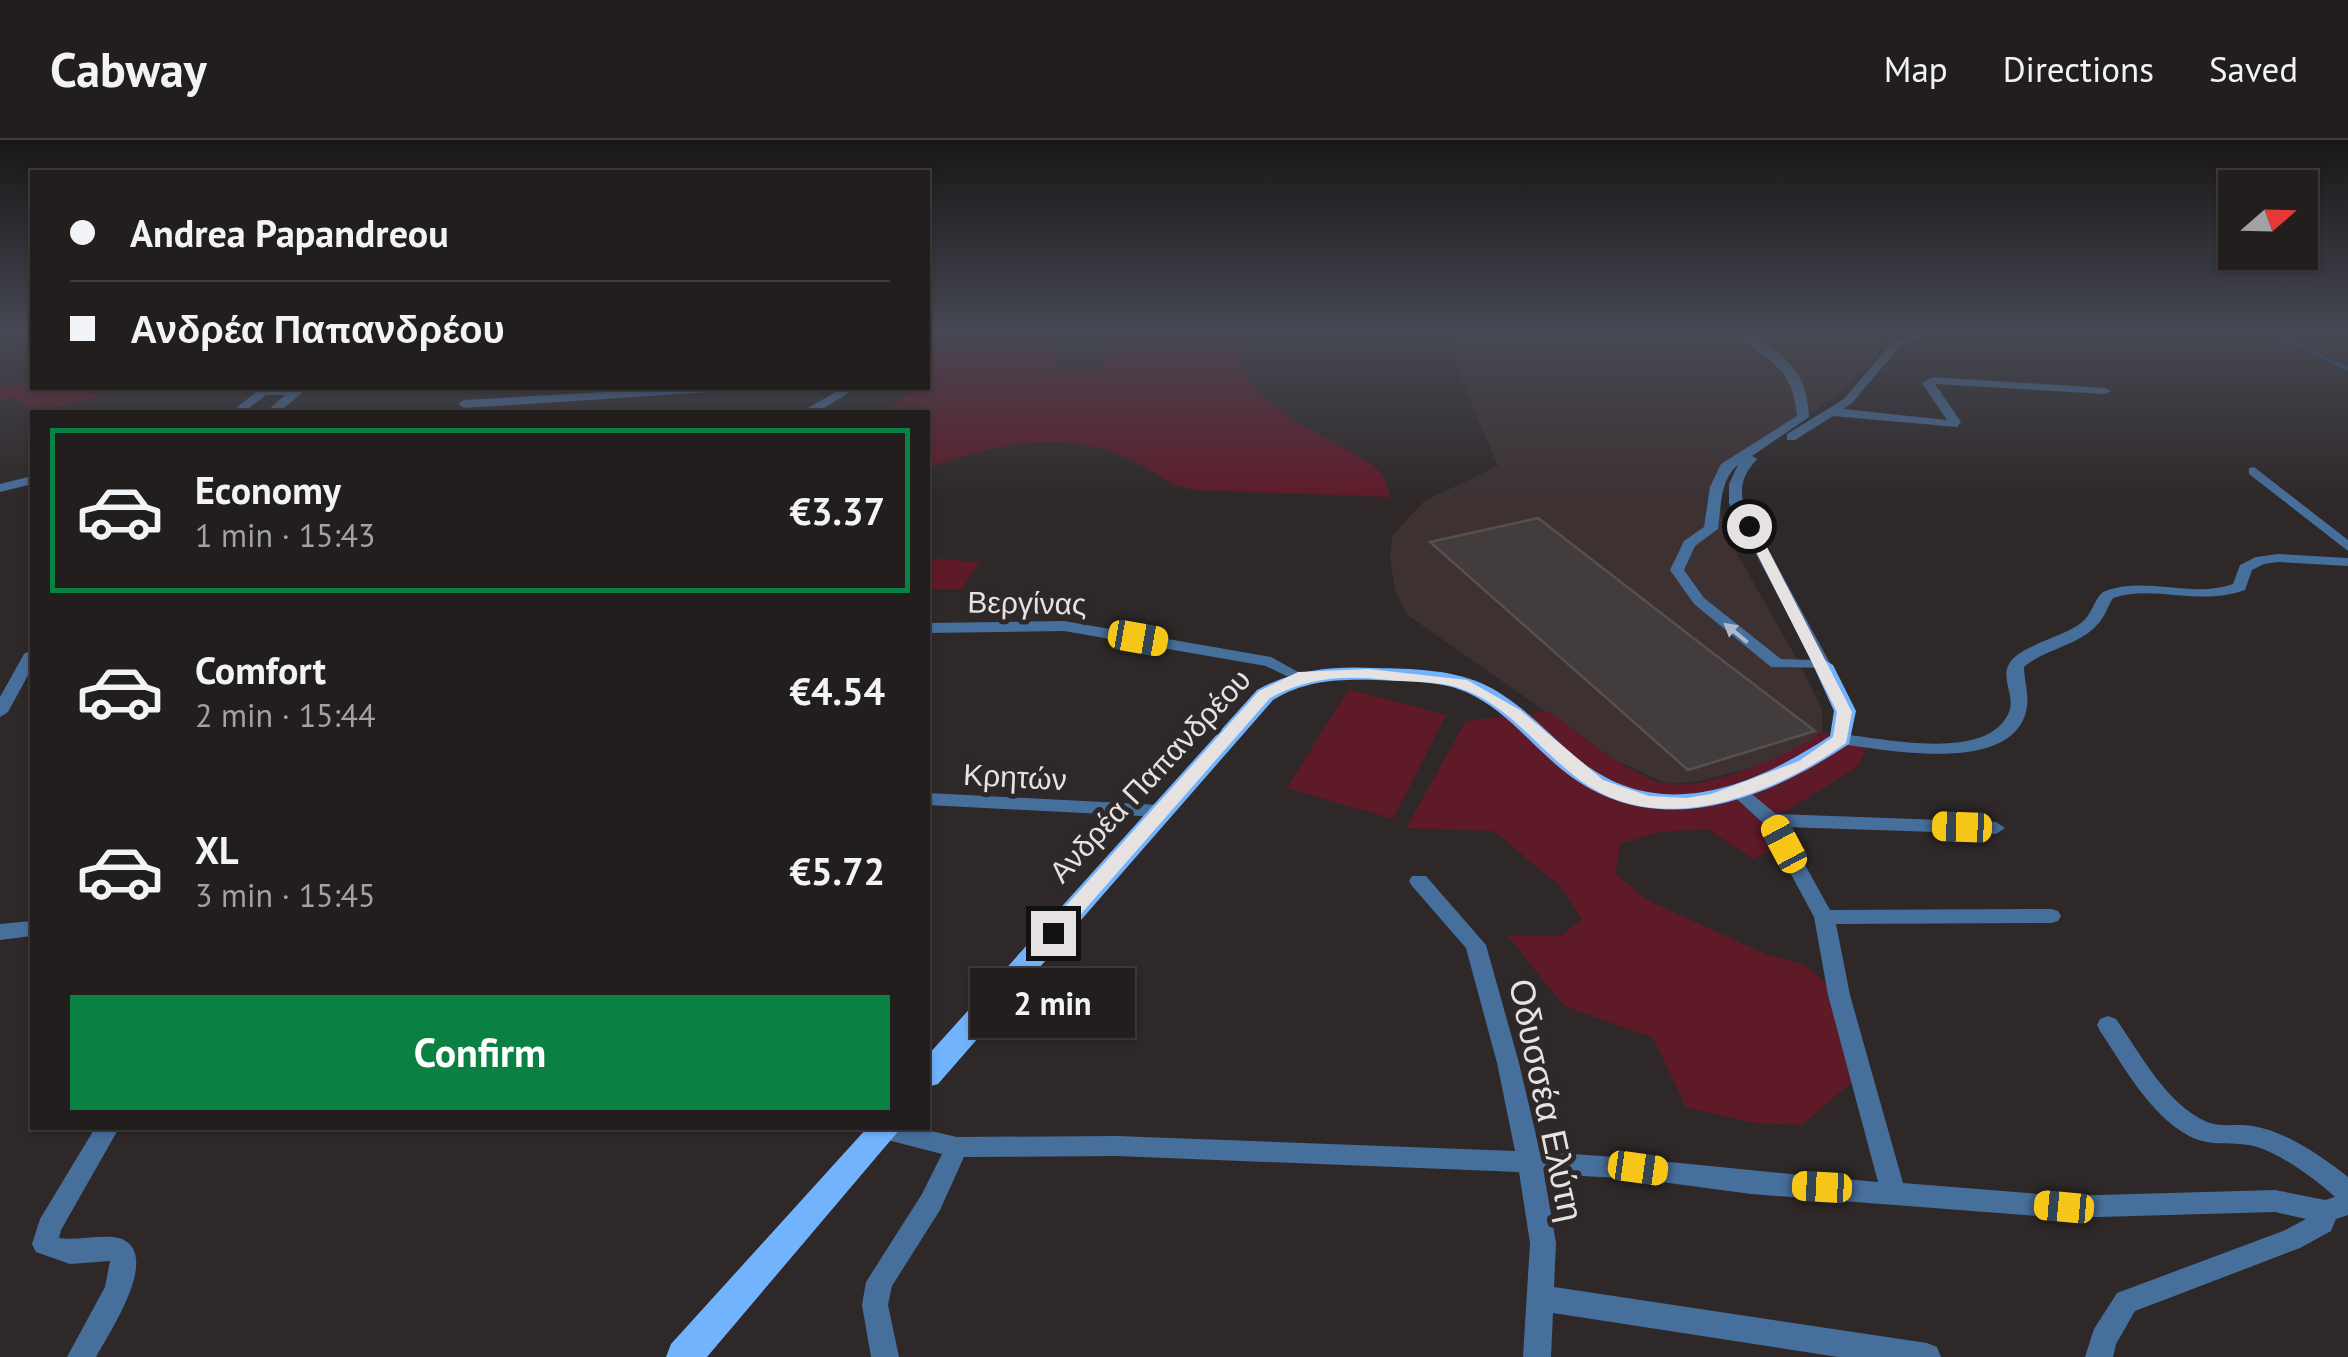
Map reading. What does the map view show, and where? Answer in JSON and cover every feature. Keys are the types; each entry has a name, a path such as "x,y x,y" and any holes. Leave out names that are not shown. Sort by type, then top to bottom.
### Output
{"main road":[{"path":"1822,665 1844,712 1841,739"},
{"name":"Ανδρέα Παπανδρέου","path":"930,1073 1265,695 1298,677 1369,674 1461,683 1514,713 1581,773 1618,793 1660,803 1714,800 1805,765 1841,739"},
{"path":"684,1357 884,1130"}],"street":[{"path":"1801,388 1803,417 1726,466 1717,487 1711,529 1689,544 1677,570 1698,602 1777,664 1822,665 1736,503 1733,484 1738,470 1749,460 1833,412 1861,388"},
{"path":"1833,412 1956,422 1931,388"},
{"path":"2055,388 2105,391"},
{"path":"240,410 263,392 300,390"},
{"path":"275,410 300,390"},
{"path":"461,408 548,392 637,390"},
{"path":"814,410 847,390"},
{"path":"2254,470 2348,547"},
{"path":"0,488 30,480"},
{"path":"1841,739 1956,748 1984,745 2004,733 2016,716 2016,666 2022,659 2088,626 2098,612 2099,602 2108,594 2154,589 2229,592 2240,587 2250,563 2278,558 2348,566"},
{"name":"Βεργίνας","path":"930,628 1080,628 1270,662 1298,677"},
{"path":"0,712 27,678"},
{"path":"1736,790 1772,820 1824,918 1839,995 1893,1191"},
{"name":"Κρητών","path":"930,799 1160,810"},
{"path":"1772,820 1996,828"},
{"name":"Οδυσσέα Ελύτη","path":"1418,881 1476,945 1530,1162 1543,1243 1538,1357"},
{"path":"1824,918 2051,916"},
{"path":"0,932 30,930"},
{"path":"2108,1025 2181,1118 2214,1136 2256,1136 2270,1142 2339,1183 2348,1193"},
{"path":"80,1357 118,1290 124,1256 116,1249 70,1252 45,1244 49,1226 106,1130"},
{"path":"889,1130 957,1147 1154,1148 1530,1162 1638,1168 1751,1183 2064,1207 2276,1201 2336,1207"},
{"path":"885,1357 875,1305 879,1282 930,1202 957,1147"},
{"path":"2100,1357 2104,1339 2126,1302 2291,1240 2322,1223 2336,1207"},
{"path":"1539,1298 1927,1357"}],"shaded area":[{"path":"0,388 86,390 101,397 40,410 12,397 0,401"},
{"path":"930,388 1257,388 1286,415 1377,469 1391,497 1195,490 1100,448 1050,442 1001,447 930,467 930,410 891,408 912,390"},
{"path":"1466,388 1844,388 1803,420 1729,464 1719,488 1723,528 1822,709 1822,732 1765,764 1700,781 1668,784 1615,760 1406,614 1395,589 1390,559 1392,536 1424,501 1498,466"},
{"path":"930,558 979,562 962,589 930,589"},
{"path":"1349,689 1446,715 1393,819 1287,788"},
{"path":"1548,711 1622,764 1668,784 1705,782 1748,769 1822,732 1868,745 1858,766 1772,820 1778,847 1753,859 1708,829 1660,832 1620,844 1615,873 1647,900 1768,955 1805,965 1839,995 1861,1074 1802,1125 1755,1123 1686,1107 1653,1038 1564,1006 1508,936 1561,936 1582,919 1562,888 1494,831 1406,828 1466,721"}],"building":[{"path":"1538,518 1815,731 1688,770 1430,542"}],"route":[{"path":"1053,933 1265,695 1298,677 1334,672 1461,683 1514,713 1597,784 1647,801 1686,804 1714,800 1805,765 1841,739 1844,712 1749,526"}]}
